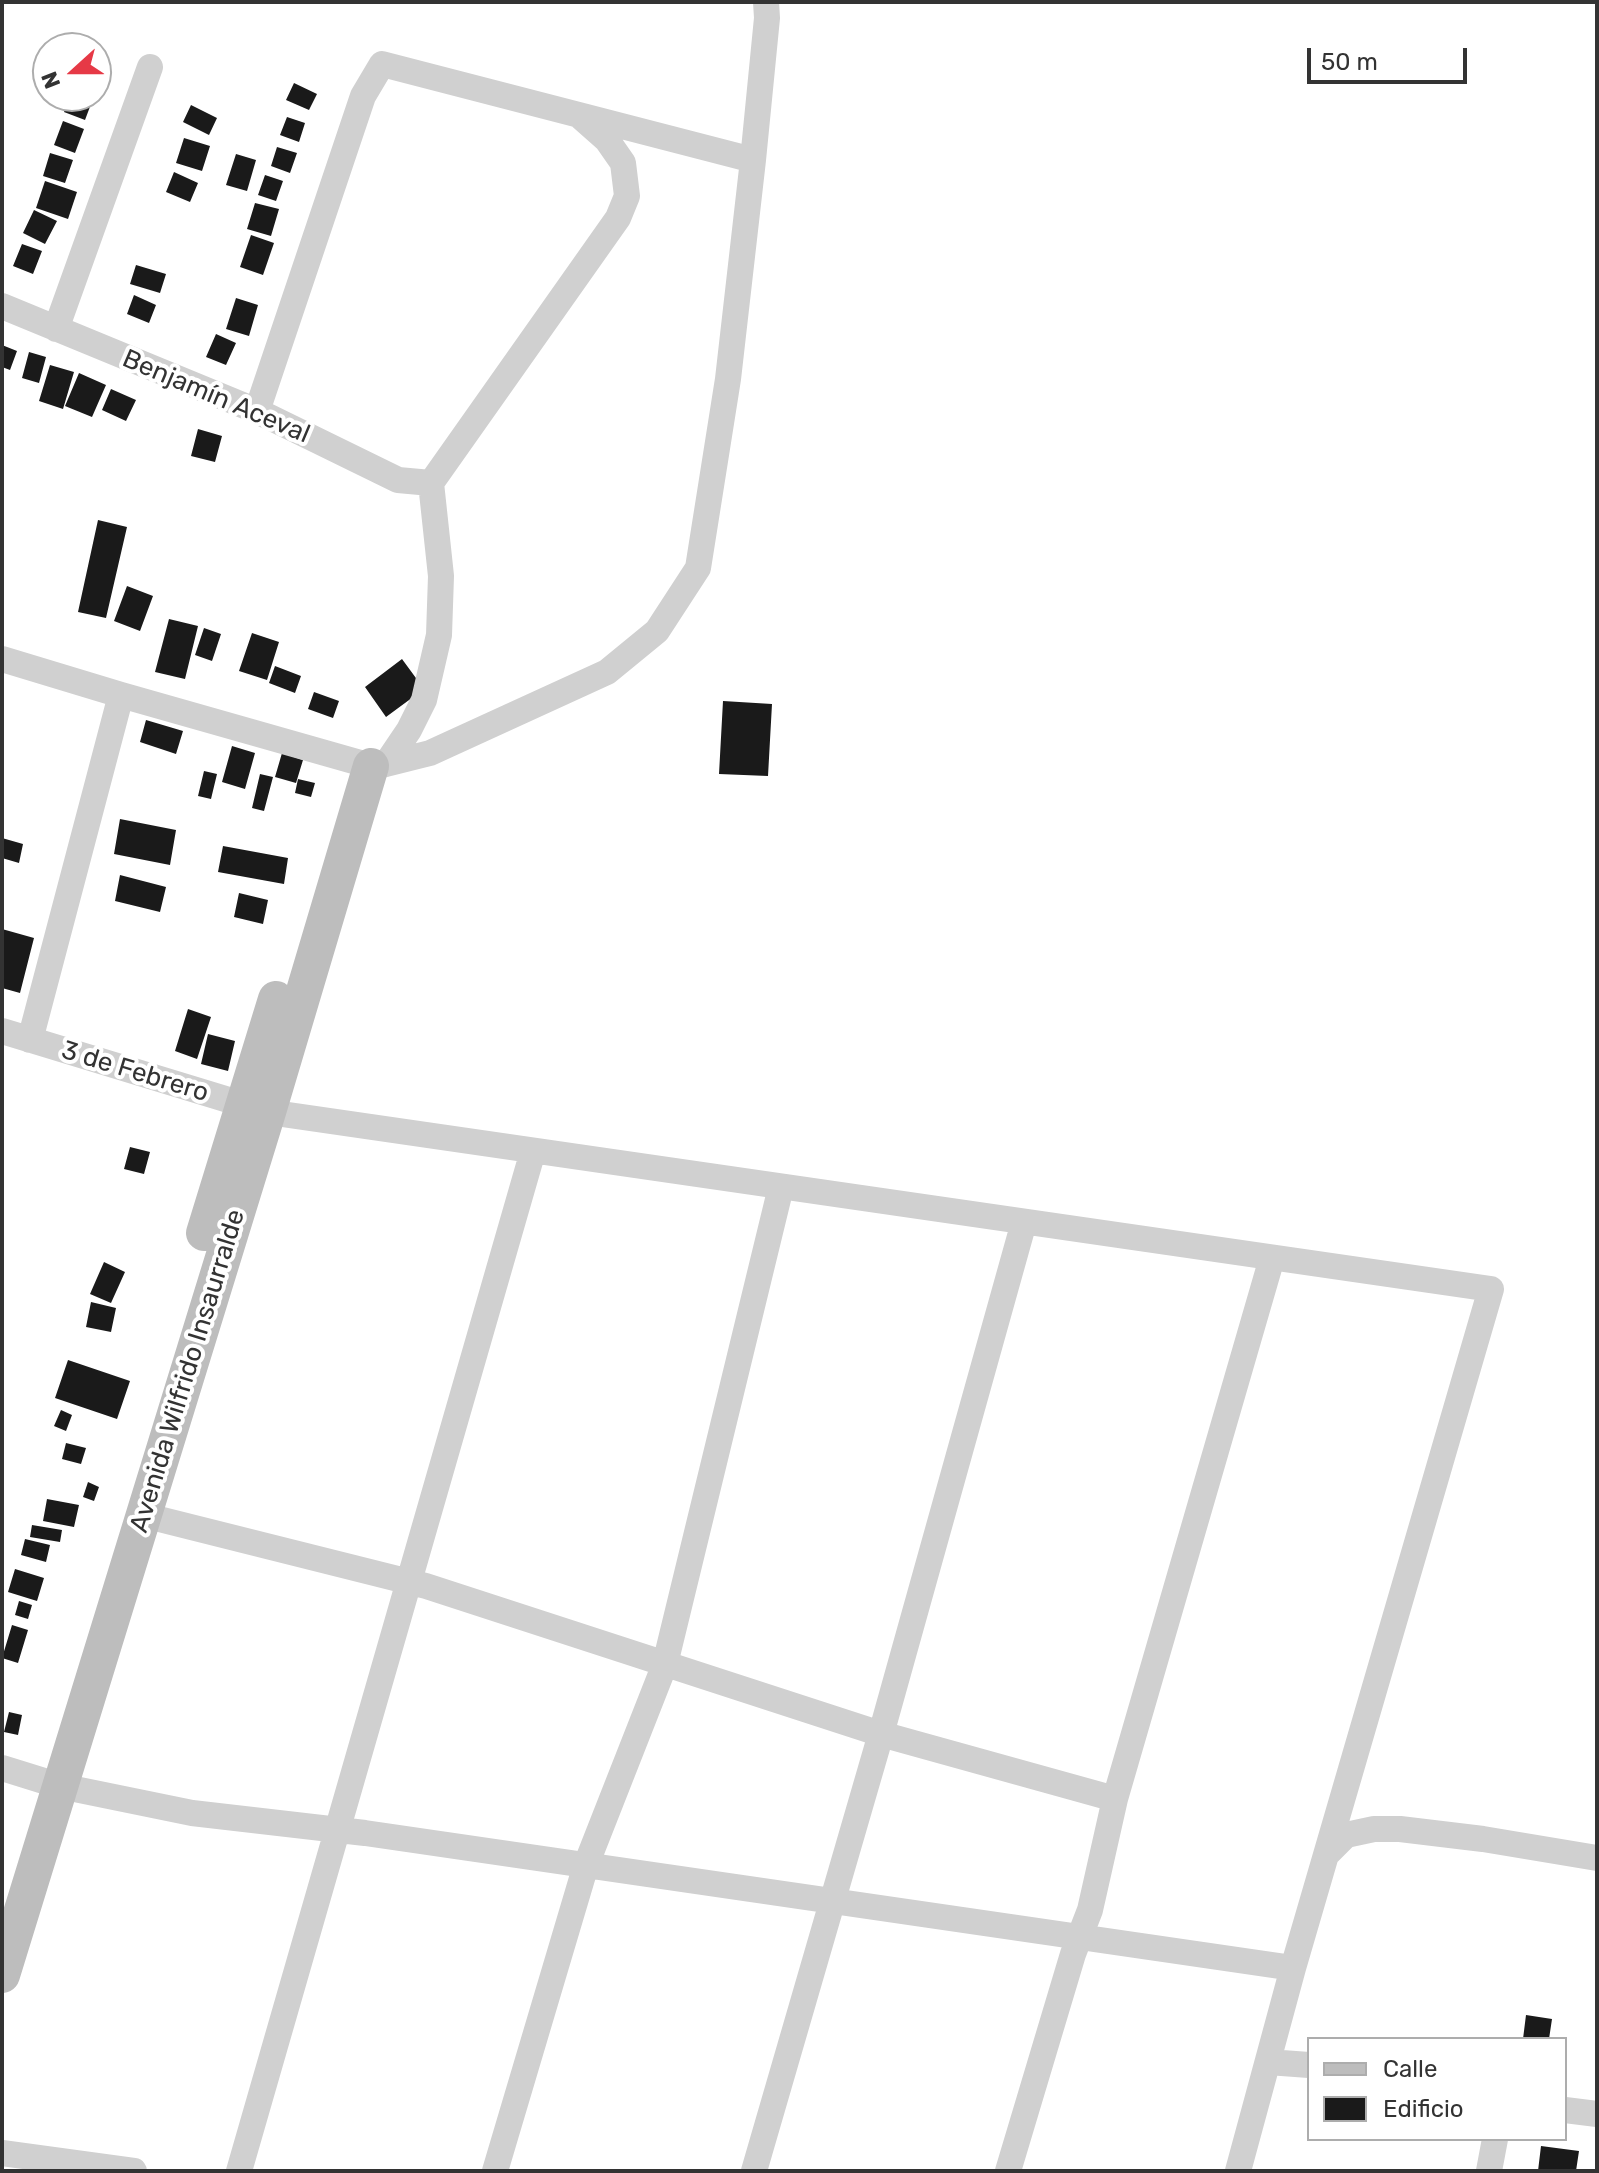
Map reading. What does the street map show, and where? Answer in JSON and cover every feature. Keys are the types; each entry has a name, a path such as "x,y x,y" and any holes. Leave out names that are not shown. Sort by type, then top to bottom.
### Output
{"street":[{"path":"2,659 369,764 430,753 607,672 657,631 698,568 728,379 753,160 766,2"},
{"path":"257,411 363,96 382,64 753,160"},
{"path":"56,329 150,67"},
{"path":"369,764 409,730 424,700 439,635 441,576 431,483 618,218 627,196 623,163 607,140 579,114"},
{"name":"Benjamín Aceval","path":"2,306 257,411 398,480 431,483"},
{"path":"30,1040 121,695"},
{"name":"Avenida Wilfrido Insaurralde","path":"2,1975 49,1783 256,1109 369,764"},
{"name":"3 de Febrero","path":"2,1031 256,1109 1491,1289 1326,1855"},
{"name":"Avenida Wilfrido Insaurralde","path":"2,1897 49,1783 143,1515 256,1109"},
{"path":"239,2171 533,1151"},
{"path":"495,2171 586,1865 665,1664 781,1187"},
{"path":"754,2171 881,1734 1024,1222"},
{"path":"1008,2171 1073,1954 1090,1910 1115,1799 1272,1258"},
{"path":"143,1515 408,1582 881,1734 1115,1799"},
{"path":"2,1768 49,1783 192,1813 586,1865 1293,1968"},
{"path":"1238,2171 1326,1855 1346,1835 1374,1829 1400,1829 1597,1858"},
{"path":"1268,2062 1307,2065"},
{"path":"1567,2110 1597,2114"},
{"path":"1489,2171 1495,2141"},
{"path":"2,2153 134,2171"}],"building":[{"path":"294,83 317,94 309,110 286,100"},
{"path":"191,105 217,118 209,135 183,122"},
{"path":"64,112 88,112 85,120"},
{"path":"287,117 305,123 299,142 280,135"},
{"path":"63,121 84,129 75,153 54,145"},
{"path":"184,138 210,146 202,171 176,163"},
{"path":"277,147 297,153 290,173 271,166"},
{"path":"50,153 73,160 65,183 43,176"},
{"path":"236,154 256,160 247,191 226,185"},
{"path":"174,172 198,183 190,202 166,192"},
{"path":"265,175 283,181 276,201 258,195"},
{"path":"45,181 77,192 68,219 36,208"},
{"path":"255,203 279,209 271,236 247,229"},
{"path":"34,210 57,221 45,244 23,233"},
{"path":"251,235 274,243 263,275 240,267"},
{"path":"22,244 42,251 33,274 13,266"},
{"path":"136,265 166,274 160,293 130,284"},
{"path":"134,295 156,305 149,323 127,314"},
{"path":"236,298 258,305 249,336 226,329"},
{"path":"216,334 236,343 226,365 206,357"},
{"path":"2,345 17,351 10,370 2,367"},
{"path":"29,352 46,357 39,383 22,378"},
{"path":"50,365 74,372 63,409 39,401"},
{"path":"79,373 106,385 92,417 65,406"},
{"path":"111,389 136,400 126,421 102,410"},
{"path":"198,429 222,436 215,462 191,456"},
{"path":"98,520 127,527 106,618 78,612"},
{"path":"127,586 153,596 140,631 114,621"},
{"path":"169,619 198,626 185,679 155,672"},
{"path":"204,628 221,634 212,661 195,655"},
{"path":"252,633 279,642 267,680 239,671"},
{"path":"402,659 424,689 386,717 365,687"},
{"path":"275,666 301,676 295,693 269,683"},
{"path":"314,692 339,701 333,718 308,709"},
{"path":"723,701 772,704 768,776 719,774"},
{"path":"146,720 183,731 176,754 140,742"},
{"path":"232,746 255,753 245,789 222,782"},
{"path":"282,753 303,760 296,783 275,777"},
{"path":"204,771 217,774 211,799 198,796"},
{"path":"260,774 273,777 264,811 252,808"},
{"path":"298,779 315,783 311,797 295,793"},
{"path":"120,819 176,830 170,865 114,854"},
{"path":"2,838 23,844 19,863 2,858"},
{"path":"223,846 288,858 284,884 218,872"},
{"path":"120,875 166,887 160,912 115,901"},
{"path":"239,893 268,900 263,924 234,917"},
{"path":"2,929 34,938 20,993 2,988"},
{"path":"188,1009 211,1017 197,1059 175,1051"},
{"path":"208,1034 235,1041 228,1071 201,1064"},
{"path":"130,1147 150,1152 144,1174 124,1169"},
{"path":"104,1262 125,1272 111,1303 90,1294"},
{"path":"91,1302 116,1308 111,1332 86,1327"},
{"path":"68,1360 130,1381 117,1419 55,1398"},
{"path":"61,1410 72,1415 66,1431 54,1426"},
{"path":"66,1443 86,1448 81,1464 62,1459"},
{"path":"88,1482 99,1487 94,1501 83,1497"},
{"path":"47,1499 79,1505 74,1527 43,1521"},
{"path":"32,1525 62,1530 60,1542 30,1537"},
{"path":"25,1539 50,1545 46,1562 21,1555"},
{"path":"15,1569 44,1578 37,1601 8,1592"},
{"path":"19,1601 32,1605 28,1619 15,1615"},
{"path":"12,1625 28,1630 18,1663 2,1658"},
{"path":"9,1712 22,1715 18,1735 4,1732"},
{"path":"1526,2015 1552,2019 1549,2037 1523,2037"},
{"path":"1541,2146 1579,2151 1576,2171 1538,2171"}]}
